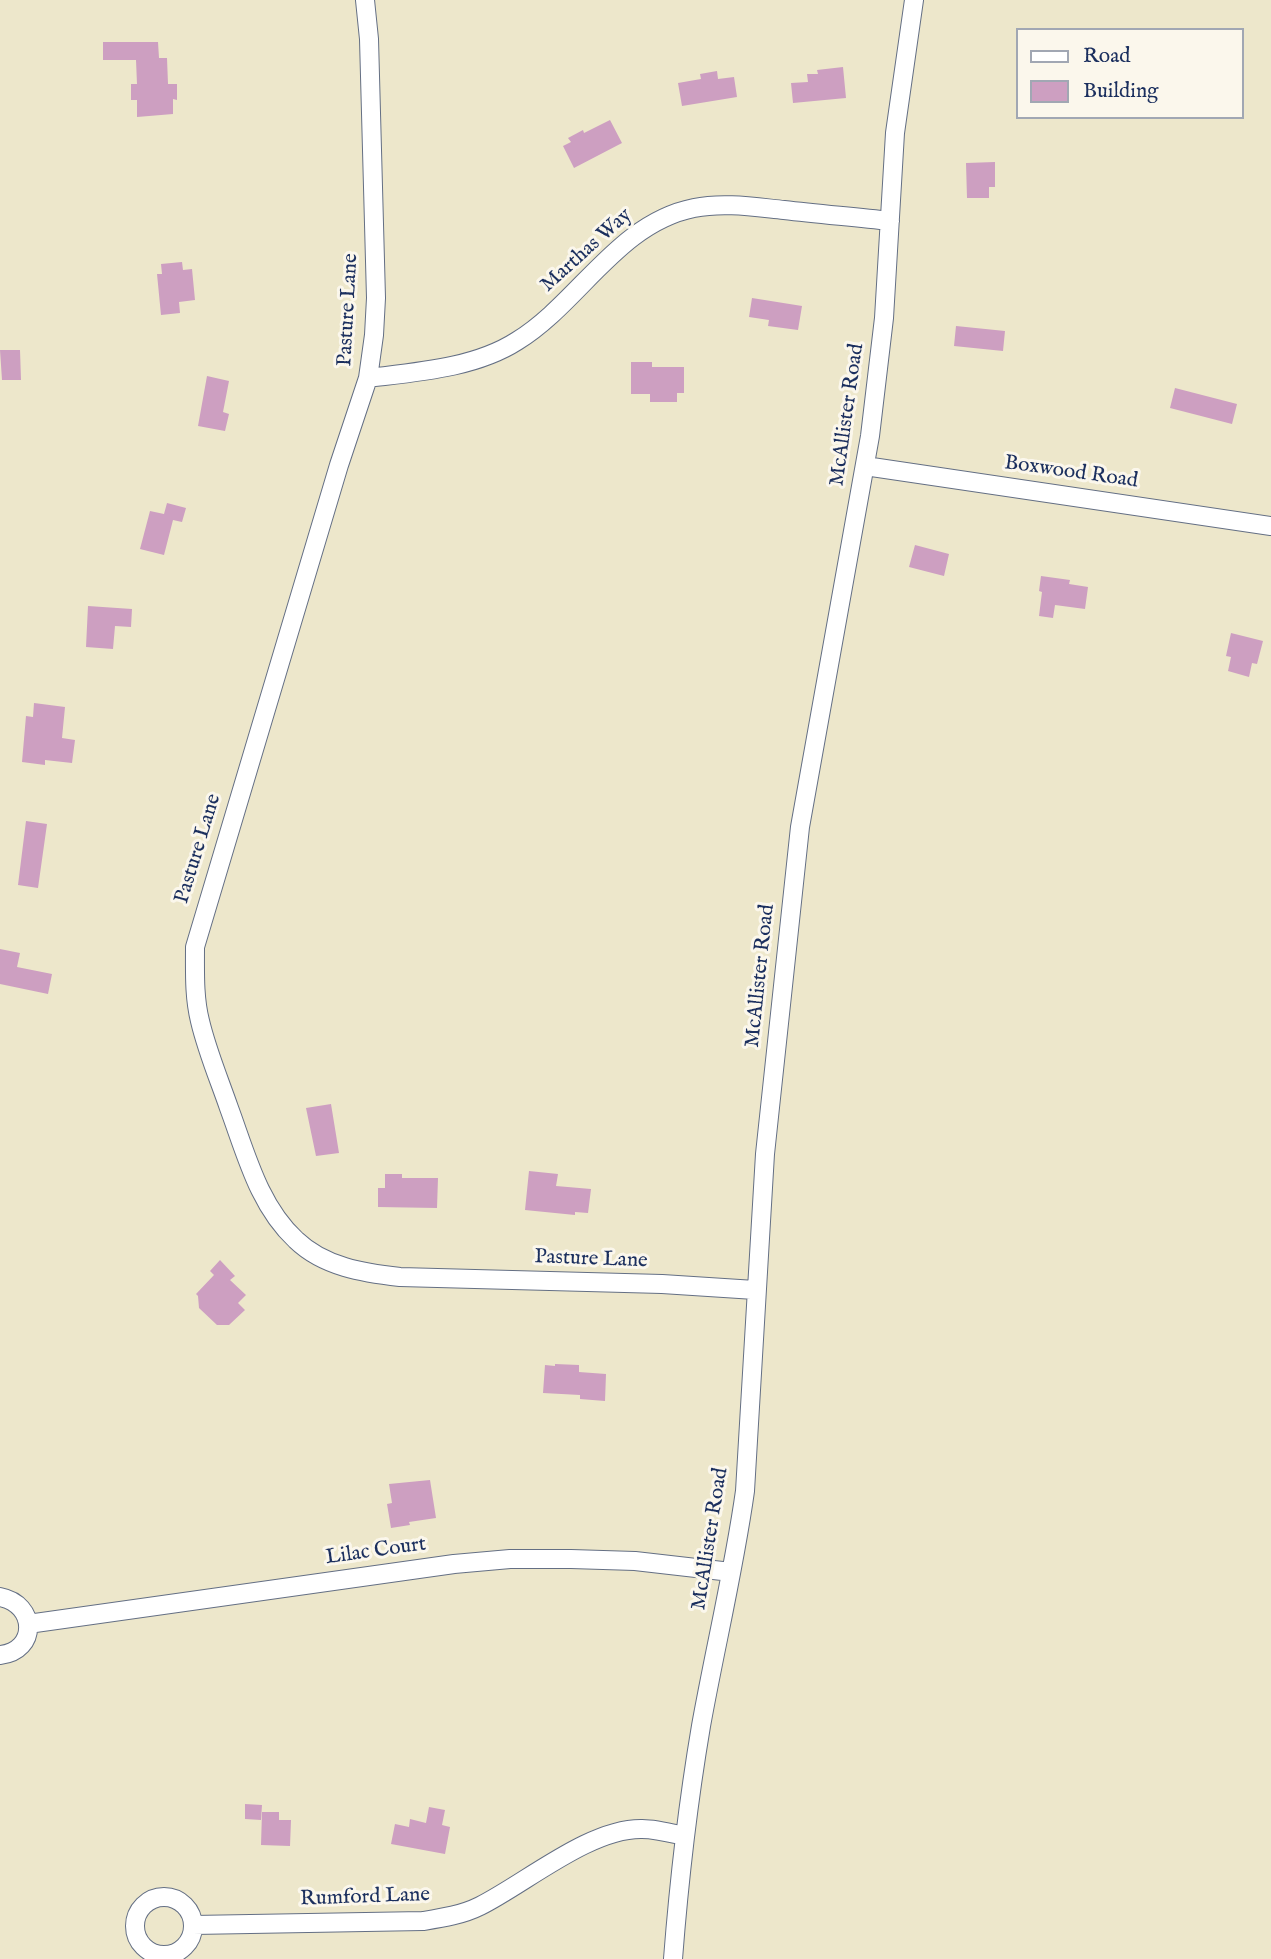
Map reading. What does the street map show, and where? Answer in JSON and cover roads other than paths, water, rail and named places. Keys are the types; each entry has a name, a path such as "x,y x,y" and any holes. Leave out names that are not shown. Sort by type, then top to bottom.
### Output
{"street":[{"name":"Pasture Lane","path":"365,0 369,39 376,298 368,378 195,947 195,984 200,1021 256,1180 272,1213 297,1242 329,1261 364,1273 400,1277 662,1284 755,1290"},
{"name":"McAllister Road","path":"673,1959 684,1836 703,1715 745,1491 765,1154 800,827 865,466 884,318 895,133 914,0"},
{"name":"Marthas Way","path":"368,378 446,366 483,357 517,342 656,220 691,208 710,205 746,206 890,221"},
{"name":"Boxwood Road","path":"865,466 1271,526"},
{"name":"Lilac Court","path":"28,1624 454,1564 510,1559 635,1561 731,1573"},
{"path":"0,1597 12,1600 20,1606 26,1614 28,1624 23,1643 16,1650 0,1655"},
{"name":"Rumford Lane","path":"193,1926 441,1919 477,1908 572,1852 605,1836 641,1829 684,1836"}]}
